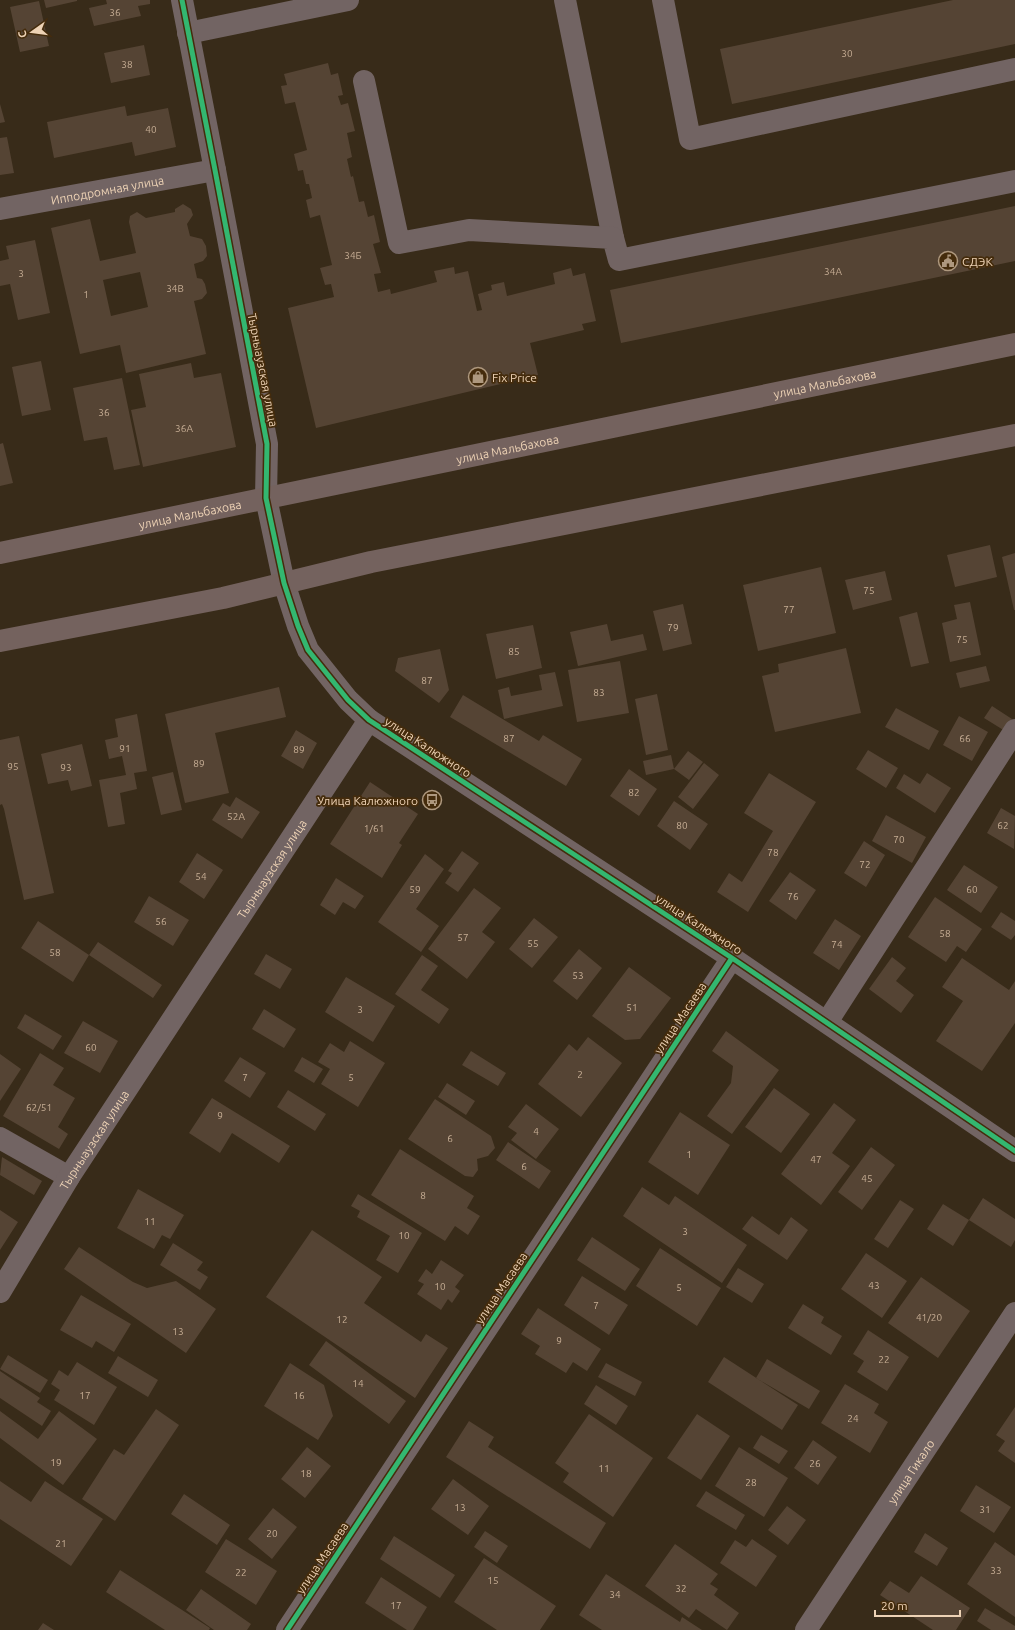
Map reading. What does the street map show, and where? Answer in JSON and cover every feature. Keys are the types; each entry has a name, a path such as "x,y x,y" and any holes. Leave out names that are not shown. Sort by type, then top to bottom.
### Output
{"main road":[{"name":"улица Мальбахова","path":"0,552 1015,344"},
{"path":"0,641 223,598 371,562 1015,435"}],"street":[{"name":"Тырныаузская улица","path":"0,1292 69,1177 369,720 339,690 308,650 298,626 284,583 266,498 266,444 182,0"},
{"path":"188,33 348,0"},
{"path":"565,0 613,238 619,260 1015,182"},
{"path":"663,0 690,139 1015,69"},
{"path":"364,81 399,243 469,230 613,238"},
{"name":"Ипподромная улица","path":"0,209 215,170"},
{"name":"улица Калюжного","path":"369,720 732,958 1015,1151"},
{"path":"827,1022 1015,730"},
{"name":"улица Масаева","path":"287,1630 732,958"},
{"path":"0,1138 69,1177"},
{"name":"улица Гикало","path":"806,1630 1015,1313"}],"building":[{"path":"44,0 77,0 77,1 46,8"},
{"path":"106,0 150,0 150,4 138,6 141,16 94,26 89,8 107,4"},
{"path":"953,0 1015,0 1015,44 732,104 720,49"},
{"path":"39,1 49,46 20,52 10,7"},
{"path":"144,45 150,75 111,83 104,53"},
{"path":"328,63 331,75 338,73 343,95 338,96 341,105 348,103 355,131 347,133 352,157 347,159 351,177 353,176 359,202 364,201 368,217 374,215 380,242 373,244 381,273 374,274 378,292 390,289 391,294 437,282 434,271 454,267 455,274 468,271 477,311 482,310 478,294 492,290 491,285 504,282 507,296 555,284 553,273 571,268 573,276 585,273 596,321 582,324 584,330 530,343 538,375 316,428 288,308 334,297 331,284 325,285 320,268 332,265 320,215 310,218 306,200 312,198 309,184 306,184 303,170 298,171 294,154 307,150 295,102 285,104 281,86 287,85 284,74"},
{"path":"0,104 5,122 0,123"},
{"path":"125,106 127,116 168,108 176,147 135,156 132,142 54,158 47,122"},
{"path":"7,137 14,173 0,175 0,138"},
{"path":"183,204 191,209 193,215 187,224 190,236 202,239 206,246 207,256 203,261 194,264 197,278 202,279 207,293 202,299 194,301 206,354 126,373 120,345 80,354 51,228 90,219 100,261 136,253 129,222 130,216 137,212 146,218 175,212 175,209","holes":["140,272 148,307 111,316 103,280"]},
{"path":"1015,206 1015,261 621,343 610,290"},
{"path":"35,240 50,313 18,320 10,284 0,286 0,261 9,259 6,246"},
{"path":"41,361 51,410 22,416 12,367"},
{"path":"191,363 194,378 221,373 236,447 143,467 131,410 146,407 139,374"},
{"path":"122,378 140,465 114,470 107,437 84,441 73,388"},
{"path":"3,443 13,483 0,486 0,444"},
{"path":"990,545 997,577 955,587 947,555"},
{"path":"1015,553 1015,610 1014,610 1002,557"},
{"path":"821,567 836,633 758,651 743,585"},
{"path":"885,571 892,600 853,610 845,580"},
{"path":"970,602 981,655 950,662 942,623 957,619 954,605"},
{"path":"683,604 692,644 663,651 653,611"},
{"path":"917,612 929,663 911,667 899,617"},
{"path":"607,624 611,641 643,634 647,650 578,666 570,632"},
{"path":"533,625 542,668 496,679 486,634"},
{"path":"846,648 861,713 775,732 762,676 779,672 778,664"},
{"path":"440,649 449,690 439,703 395,671 398,658"},
{"path":"620,661 629,713 577,722 568,670"},
{"path":"986,666 990,681 960,688 956,673"},
{"path":"555,672 563,706 504,719 498,690 509,687 511,696 542,690 539,675"},
{"path":"279,687 286,717 215,733 229,793 185,803 165,714"},
{"path":"657,694 668,750 646,755 635,699"},
{"path":"463,695 539,741 543,735 582,759 566,786 450,717"},
{"path":"992,706 1012,719 1005,731 984,718"},
{"path":"896,708 939,731 929,750 885,727"},
{"path":"137,714 147,771 134,773 137,789 120,793 125,824 108,827 99,780 126,775 122,756 109,759 105,740 118,737 115,719"},
{"path":"959,716 988,732 972,761 943,745"},
{"path":"296,730 317,743 303,769 281,756"},
{"path":"19,736 54,893 24,900 4,809 2,804 0,805 0,740"},
{"path":"82,744 92,786 71,791 68,780 48,784 41,754"},
{"path":"868,750 898,768 886,788 856,769"},
{"path":"688,751 703,762 689,780 674,769"},
{"path":"671,755 674,769 646,775 643,761"},
{"path":"704,763 719,775 693,809 678,797"},
{"path":"629,769 657,789 639,816 610,796"},
{"path":"173,772 182,810 161,815 152,777"},
{"path":"769,773 816,802 748,912 717,892 729,873 742,882 773,831 744,813"},
{"path":"927,773 951,788 935,813 896,788 904,774 920,784"},
{"path":"370,782 418,814 399,843 402,845 382,878 330,844"},
{"path":"236,797 260,812 242,839 212,820 223,803 230,807"},
{"path":"674,801 708,824 690,850 657,826"},
{"path":"1001,808 1015,816 1014,849 987,833"},
{"path":"886,815 926,837 912,863 872,841"},
{"path":"864,841 885,855 866,887 844,873"},
{"path":"462,851 479,863 458,892 445,883 452,873 448,871"},
{"path":"197,853 223,870 204,899 179,882"},
{"path":"425,854 444,869 416,909 439,926 421,952 378,922"},
{"path":"964,865 998,887 981,913 947,890"},
{"path":"790,872 816,890 796,920 769,901"},
{"path":"336,878 364,896 355,909 343,902 335,915 320,905"},
{"path":"474,888 501,908 482,932 495,942 467,979 428,949"},
{"path":"149,896 189,920 173,946 134,922"},
{"path":"935,897 982,929 966,952 957,946 946,962 908,937"},
{"path":"1001,912 1015,921 1015,935 1011,940 991,927"},
{"path":"534,918 558,937 532,968 509,949"},
{"path":"835,919 861,936 839,970 813,953"},
{"path":"38,921 89,955 73,982 21,948"},
{"path":"98,942 162,985 153,998 89,955"},
{"path":"579,949 602,968 577,1000 553,981"},
{"path":"266,954 292,969 280,989 254,974"},
{"path":"422,955 438,966 421,990 449,1009 439,1024 395,994"},
{"path":"892,957 906,968 896,981 914,995 901,1013 869,989"},
{"path":"962,958 1009,990 1015,981 1015,1023 982,1071 936,1041 963,1001 942,987"},
{"path":"629,967 671,998 640,1039 625,1040 592,1016"},
{"path":"346,977 395,1006 373,1042 325,1012"},
{"path":"264,1009 296,1029 284,1048 252,1029"},
{"path":"25,1014 62,1036 53,1050 17,1028"},
{"path":"83,1021 118,1041 100,1073 64,1053"},
{"path":"726,1031 779,1070 732,1134 707,1116 731,1083 733,1066 712,1051"},
{"path":"588,1037 622,1063 581,1117 538,1084 569,1044 577,1051"},
{"path":"350,1041 385,1063 358,1107 321,1084 330,1069 318,1062 330,1043 344,1052"},
{"path":"471,1051 506,1073 498,1086 462,1065"},
{"path":"40,1053 64,1068 53,1085 75,1098 58,1127 68,1134 59,1149 3,1116"},
{"path":"0,1054 21,1069 0,1101"},
{"path":"240,1057 266,1073 250,1098 224,1081"},
{"path":"302,1057 323,1069 314,1083 294,1071"},
{"path":"447,1083 475,1101 466,1115 438,1097"},
{"path":"774,1088 810,1114 781,1153 745,1127"},
{"path":"288,1090 326,1114 315,1131 277,1107"},
{"path":"212,1098 290,1146 279,1163 232,1133 220,1153 189,1133"},
{"path":"435,1099 491,1136 495,1148 488,1156 477,1159 478,1170 473,1177 465,1176 408,1139"},
{"path":"834,1103 856,1120 832,1153 850,1166 821,1205 781,1174"},
{"path":"526,1104 559,1129 536,1159 511,1140 517,1133 508,1127"},
{"path":"680,1112 730,1145 698,1195 648,1162"},
{"path":"508,1142 551,1171 539,1189 496,1160"},
{"path":"871,1147 895,1165 862,1210 838,1192"},
{"path":"400,1149 474,1196 467,1208 480,1216 468,1235 455,1226 445,1241 371,1195"},
{"path":"2,1157 42,1181 34,1195 0,1175"},
{"path":"642,1187 669,1205 675,1196 747,1245 722,1283 623,1216"},
{"path":"138,1189 184,1215 170,1239 162,1235 154,1249 117,1228"},
{"path":"358,1194 422,1233 398,1273 376,1260 390,1236 357,1217 360,1211 351,1206"},
{"path":"983,1198 1015,1219 1015,1240 1011,1247 969,1220"},
{"path":"900,1200 914,1209 888,1248 874,1239"},
{"path":"943,1204 969,1220 953,1246 927,1229"},
{"path":"0,1210 18,1222 0,1250"},
{"path":"752,1216 779,1235 791,1217 808,1230 787,1260 742,1229"},
{"path":"312,1230 382,1277 364,1303 421,1342 426,1334 448,1348 415,1398 266,1297"},
{"path":"592,1237 640,1269 625,1291 577,1260"},
{"path":"173,1243 203,1262 197,1270 208,1277 200,1290 160,1265"},
{"path":"79,1247 133,1282 147,1288 176,1281 216,1309 186,1353 64,1269"},
{"path":"660,1248 721,1288 697,1326 636,1286"},
{"path":"866,1253 907,1281 882,1318 841,1289"},
{"path":"441,1260 464,1275 455,1287 460,1291 452,1303 448,1299 441,1310 417,1294 424,1284 418,1281 426,1269 432,1274"},
{"path":"738,1268 764,1284 752,1303 726,1287"},
{"path":"582,1276 628,1305 609,1335 564,1305"},
{"path":"921,1277 970,1311 938,1358 888,1323"},
{"path":"81,1295 131,1324 114,1352 96,1341 92,1348 60,1330"},
{"path":"803,1304 824,1317 821,1323 842,1336 831,1355 788,1328"},
{"path":"538,1308 601,1349 587,1371 573,1362 566,1373 535,1354 540,1346 521,1334"},
{"path":"868,1330 909,1357 887,1391 857,1372 864,1361 853,1354"},
{"path":"326,1341 406,1401 389,1424 309,1365"},
{"path":"8,1355 48,1380 40,1393 0,1369"},
{"path":"118,1356 158,1380 148,1397 108,1373"},
{"path":"724,1357 798,1405 782,1430 708,1382"},
{"path":"767,1359 820,1391 809,1409 756,1378"},
{"path":"77,1362 117,1387 94,1425 54,1400 60,1390 51,1384 59,1370 68,1376"},
{"path":"290,1363 324,1385 333,1416 318,1440 264,1406"},
{"path":"606,1363 642,1382 635,1396 598,1377"},
{"path":"0,1371 40,1398 37,1402 51,1411 42,1426 0,1398"},
{"path":"845,1384 879,1404 874,1413 888,1422 870,1453 821,1423"},
{"path":"596,1385 628,1406 616,1425 584,1404"},
{"path":"1015,1407 1015,1463 998,1451 1005,1441 996,1435"},
{"path":"156,1409 179,1425 115,1521 82,1499 114,1449 124,1455"},
{"path":"0,1411 38,1439 59,1411 97,1439 63,1485 0,1438"},
{"path":"589,1414 653,1458 613,1517 563,1482 569,1473 555,1463"},
{"path":"697,1414 730,1436 701,1480 667,1458"},
{"path":"469,1421 494,1437 488,1447 606,1523 590,1549 446,1457"},
{"path":"761,1435 788,1451 779,1464 753,1448"},
{"path":"813,1440 837,1457 818,1485 794,1468"},
{"path":"307,1447 331,1466 305,1498 281,1479"},
{"path":"739,1447 788,1478 764,1517 715,1486"},
{"path":"453,1479 489,1506 468,1535 431,1509"},
{"path":"0,1481 31,1502 45,1481 103,1519 71,1566 0,1519"},
{"path":"976,1485 1011,1507 994,1533 960,1511"},
{"path":"706,1491 745,1515 736,1530 696,1506"},
{"path":"184,1494 230,1525 217,1545 171,1514"},
{"path":"787,1506 806,1520 788,1545 768,1530"},
{"path":"273,1508 297,1527 272,1559 248,1539"},
{"path":"485,1531 508,1546 497,1563 474,1547"},
{"path":"925,1533 948,1548 937,1566 914,1552"},
{"path":"394,1536 455,1575 440,1598 380,1559"},
{"path":"226,1539 277,1571 256,1605 205,1572"},
{"path":"752,1539 777,1556 756,1587 720,1563 735,1540 746,1547"},
{"path":"995,1542 1015,1556 1015,1617 967,1584"},
{"path":"675,1544 718,1574 710,1584 718,1589 714,1595 739,1613 727,1630 696,1609 689,1618 645,1586"},
{"path":"484,1558 556,1606 540,1630 497,1630 454,1602"},
{"path":"120,1570 210,1628 209,1630 165,1630 106,1592"},
{"path":"606,1574 680,1622 682,1617 702,1630 602,1630 579,1615"},
{"path":"921,1576 970,1608 956,1630 933,1630 880,1595 890,1581 909,1593"},
{"path":"381,1577 427,1607 413,1630 407,1630 365,1603"},
{"path":"201,1589 251,1624 247,1630 214,1630 186,1610"},
{"path":"985,1608 1015,1626 1015,1630 991,1630 977,1621"},
{"path":"43,1623 54,1630 38,1630"}],"cycle path":[{"path":"182,0 267,444 266,498 284,583 298,626 308,650 348,700 369,720 732,958 1015,1151"},
{"path":"287,1630 732,958"}],"place":[{"name":"СДЭК","path":"948,261"},
{"name":"Fix Price","path":"478,377"},
{"name":"Улица Калюжного","path":"432,800"}]}
